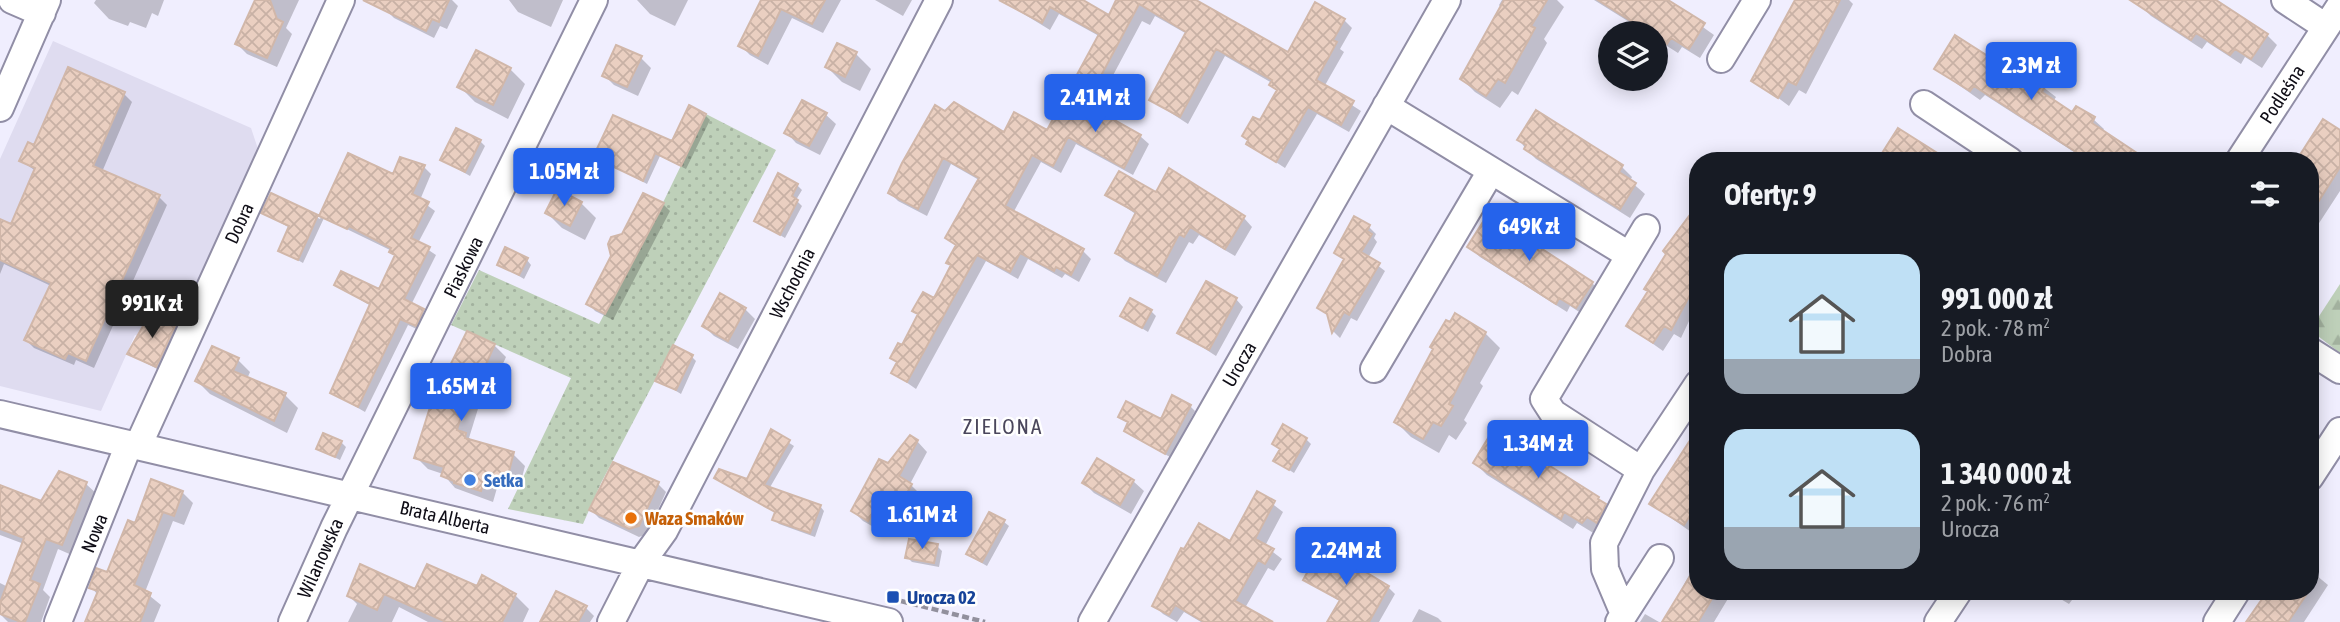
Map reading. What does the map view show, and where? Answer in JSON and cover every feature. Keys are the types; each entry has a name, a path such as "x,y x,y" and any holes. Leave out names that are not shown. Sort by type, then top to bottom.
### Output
{"street":[{"path":"0,108 44,7 12,0"},
{"name":"Dobra","path":"134,445 341,0"},
{"name":"Piaskowa","path":"350,495 594,0"},
{"name":"Wschodnia","path":"611,622 641,564 664,531 939,0"},
{"name":"Urocza","path":"1092,622 1447,0"},
{"name":"Podleśna","path":"2244,152 2333,16 2285,0"},
{"path":"1721,59 1749,3"},
{"path":"1924,104 1996,152"},
{"path":"1386,106 1629,255"},
{"path":"1374,369 1491,171"},
{"path":"1641,470 1553,413 1544,399 1646,228"},
{"path":"2319,357 2340,370"},
{"path":"1621,618 1605,569 1604,543 1641,470 1689,398"},
{"name":"Brata Alberta","path":"0,414 641,564 795,611 889,622"},
{"path":"2319,463 2340,431"},
{"name":"Nowa","path":"58,622 134,445"},
{"name":"Wilanowska","path":"292,622 350,495"},
{"path":"1621,618 1660,558"},
{"path":"1938,622 1953,600"},
{"path":"2217,622 2231,600"}],"shaded area":[{"path":"53,41 251,128 259,152 186,326 152,311 139,336 135,335 101,411 0,386 0,159"}],"green space":[{"path":"706,114 776,150 601,483 583,524 508,509 571,378 451,325 479,270 599,324 655,219"},
{"path":"2340,284 2340,353 2319,337 2319,316"}],"building":[{"path":"255,0 270,0 277,19 283,22 267,58 235,44"},
{"path":"363,0 449,0 439,22 432,19 426,31"},
{"path":"761,0 825,0 812,24 781,9 758,56 738,46"},
{"path":"999,0 1083,0 1109,15 1116,0 1196,0 1288,52 1315,2 1345,19 1333,40 1337,42 1316,80 1354,101 1341,125 1308,107 1276,162 1246,144 1248,140 1242,136 1253,117 1260,120 1277,90 1269,85 1272,80 1216,49 1180,117 1149,100 1186,32 1139,4 1086,104 1141,135 1124,168 1068,137 1053,166 1032,155 1005,206 1084,249 1071,275 1056,267 1054,271 1020,253 1010,272 977,255 907,382 891,373 897,362 890,358 898,343 902,345 918,314 912,311 923,292 934,298 951,265 946,263 956,245 945,238 979,178 943,158 918,209 888,193 902,163 935,105 945,111 954,102 1004,132 1014,112 1047,130 1099,34 1050,7 1042,23"},
{"path":"1504,0 1547,0 1531,26 1535,28 1505,83 1498,79 1486,96 1460,79"},
{"path":"1598,0 1668,0 1705,23 1689,49 1671,38 1668,42 1668,21 1631,21"},
{"path":"1795,0 1840,0 1796,85 1788,81 1778,98 1751,81"},
{"path":"2130,0 2216,0 2268,34 2251,59 2235,49 2230,55 2196,33 2191,40"},
{"path":"1955,35 1991,58 1995,51 2046,85 2042,92 2072,112 2076,106 2095,117 2092,123 2136,152 2076,152 1974,86 1970,91 1934,69"},
{"path":"837,43 857,52 845,77 825,67"},
{"path":"616,45 642,56 627,87 602,76"},
{"path":"476,50 511,68 493,105 457,87"},
{"path":"68,67 125,92 93,166 160,195 86,361 68,353 65,359 24,340 51,283 0,260 0,219 11,224 35,168 19,161 28,142 34,145"},
{"path":"802,100 827,113 809,146 784,133"},
{"path":"689,105 706,114 681,166 655,153 643,181 593,157 613,115 672,141"},
{"path":"1536,110 1623,165 1619,172 1636,183 1620,209 1524,149 1526,145 1517,140"},
{"path":"2323,119 2340,130 2340,167 2319,201 2319,152 2302,152"},
{"path":"456,128 481,140 465,172 440,160"},
{"path":"1898,128 1936,152 1883,152"},
{"path":"348,153 393,174 400,157 425,165 412,194 429,202 411,238 430,247 404,299 424,309 416,326 400,319 358,407 330,393 370,304 334,285 341,271 379,289 395,255 389,252 391,248 349,226 347,229 319,216"},
{"path":"1169,168 1245,216 1225,249 1190,227 1184,237 1179,234 1157,276 1115,253 1136,212 1105,195 1119,171 1156,192"},
{"path":"778,173 798,184 792,196 798,200 780,235 754,221"},
{"path":"557,189 582,202 570,226 545,213"},
{"path":"271,193 318,215 298,260 278,251 289,226 261,213"},
{"path":"643,193 664,203 605,314 586,304 611,256 608,244 611,237 622,234"},
{"path":"1488,214 1593,282 1576,308 1559,298 1556,304 1467,247"},
{"path":"1354,216 1370,225 1367,231 1372,234 1361,252 1380,263 1349,315 1344,312 1332,333 1327,314 1317,308 1344,259 1334,253"},
{"path":"1689,216 1689,297 1671,330 1664,326 1653,343 1626,326 1648,291 1644,289 1666,254 1663,251"},
{"path":"505,247 528,258 519,275 497,265"},
{"path":"1206,281 1237,298 1209,350 1177,333"},
{"path":"720,293 746,308 728,341 702,326"},
{"path":"1130,298 1152,310 1142,328 1120,316"},
{"path":"151,312 176,324 156,367 127,354"},
{"path":"1455,313 1486,332 1449,404 1453,406 1441,426 1433,422 1423,439 1394,422 1433,349 1430,347 1446,320 1450,322"},
{"path":"467,331 495,344 474,391 469,388 457,430 466,433 465,438 514,452 507,479 485,477 481,491 441,476 444,467 414,458 431,404"},
{"path":"673,345 693,355 676,390 655,381"},
{"path":"212,346 239,358 233,371 286,393 274,421 195,381"},
{"path":"1172,395 1191,405 1165,454 1124,431 1128,422 1118,417 1126,401 1161,419"},
{"path":"1283,424 1307,438 1289,470 1273,461 1280,449 1272,444"},
{"path":"771,429 790,440 764,485 821,505 810,533 772,520 775,512 714,478 719,469 747,479"},
{"path":"1493,430 1599,497 1598,499 1606,504 1597,523 1587,517 1582,523 1564,512 1561,519 1473,463"},
{"path":"323,433 342,441 335,457 316,449"},
{"path":"910,435 918,440 899,476 912,484 895,515 877,505 868,521 851,511 879,459 888,463"},
{"path":"1689,442 1689,517 1684,525 1649,504"},
{"path":"1097,458 1134,480 1120,505 1082,483"},
{"path":"613,462 659,482 639,526 629,529 589,510"},
{"path":"59,471 87,482 62,545 46,539 30,580 40,584 25,622 21,622 0,614 0,603 24,538 0,529 0,485 41,501"},
{"path":"151,479 183,491 174,516 163,512 134,585 151,593 140,622 85,622 98,591 89,588 96,568 107,572 128,520 135,523"},
{"path":"1257,491 1275,501 1255,539 1274,549 1265,564 1258,560 1235,601 1273,622 1204,622 1175,605 1169,615 1152,606 1181,548 1184,549 1199,523 1230,541"},
{"path":"989,512 1005,520 982,562 966,554"},
{"path":"909,539 938,544 934,563 905,558"},
{"path":"1322,546 1389,586 1369,622 1327,622 1340,600 1303,580"},
{"path":"360,564 415,589 427,564 477,586 482,575 516,594 502,622 446,622 384,594 377,610 347,596"},
{"path":"1689,578 1689,600 1711,600 1698,622 1662,622"},
{"path":"556,591 587,606 578,622 540,622"},
{"path":"2261,600 2303,600 2288,622 2246,622"}],"place":[{"name":"Setka","path":"470,480"},
{"name":"Waza Smaków","path":"631,518"},
{"name":"Urocza 02","path":"893,597"}],"district":[{"name":"ZIELONA","path":"1003,427"}]}
